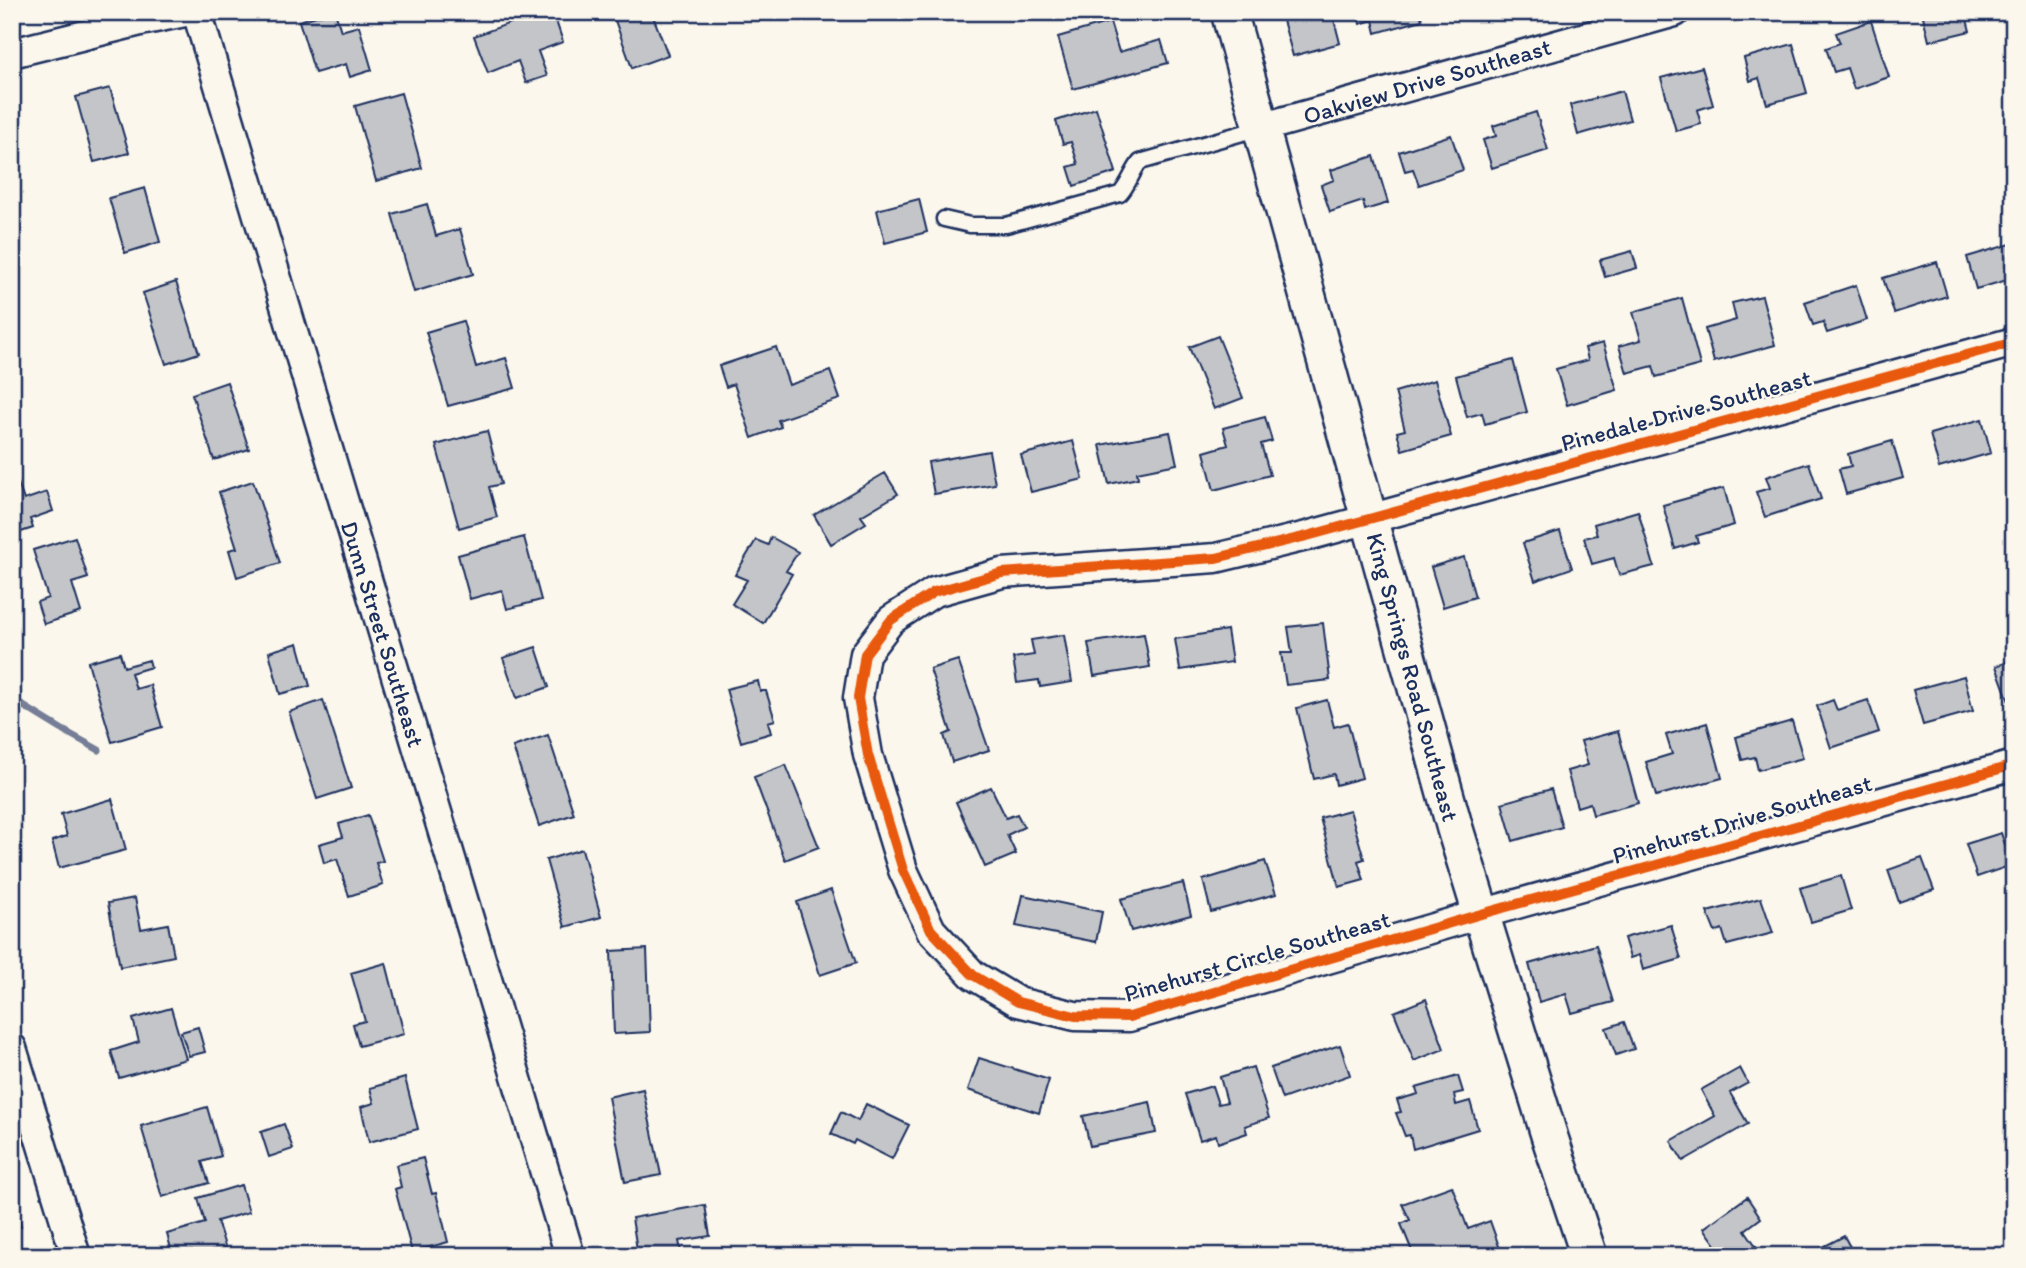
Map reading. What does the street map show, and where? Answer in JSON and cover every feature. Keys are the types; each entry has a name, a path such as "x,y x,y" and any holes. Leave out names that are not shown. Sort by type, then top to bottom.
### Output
{"street":[{"path":"12,53 185,12"},
{"name":"Dunn Street Southeast","path":"197,12 570,1256"},
{"name":"King Springs Road Southeast","path":"1229,12 1431,746 1589,1256"},
{"name":"Oakview Drive Southeast","path":"1259,128 1675,12"},
{"name":"Pinedale Drive Southeast","path":"1370,519 2014,342"},
{"name":"Pinehurst Circle Southeast","path":"1370,519 1216,558 1002,573 934,592 891,620 865,654 858,698 868,755 903,870 931,930 973,975 1018,1002 1074,1016 1129,1017 1481,914"},
{"name":"Pinehurst Drive Southeast","path":"1481,914 2014,765"},
{"path":"12,1048 76,1256"}],"lane":[{"path":"944,219 970,225 1006,225 1120,194 1140,162 1259,128"}],"building":[{"path":"335,12 341,31 359,26 372,70 350,77 346,64 315,73 299,21"},
{"path":"541,12 553,12 563,42 538,51 547,76 526,83 518,61 488,73 474,36"},
{"path":"612,12 665,12 653,16 668,55 632,68"},
{"path":"1297,12 1332,12 1340,43 1293,56 1282,17"},
{"path":"1357,12 1420,12 1422,20 1376,33 1373,20 1360,24"},
{"path":"1922,12 1965,12 1970,31 1929,41"},
{"path":"1871,21 1889,77 1854,89 1847,68 1834,72 1826,48 1840,43 1836,33"},
{"path":"1110,22 1119,52 1161,40 1168,63 1073,89 1058,37"},
{"path":"1793,44 1807,93 1767,104 1759,78 1750,81 1744,58"},
{"path":"1702,67 1713,105 1697,110 1701,124 1676,131 1661,78"},
{"path":"110,88 129,153 94,162 76,97"},
{"path":"1622,91 1630,120 1578,135 1570,105"},
{"path":"401,93 422,168 376,181 355,106"},
{"path":"1096,108 1116,172 1074,186 1068,167 1078,164 1071,142 1063,144 1056,121"},
{"path":"1536,112 1548,150 1492,168 1483,140 1496,136 1493,126"},
{"path":"1451,135 1463,170 1419,185 1413,169 1405,171 1399,152"},
{"path":"1374,156 1388,203 1365,210 1363,201 1330,212 1321,185 1334,180 1331,170"},
{"path":"145,188 160,242 125,253 109,198"},
{"path":"919,199 927,232 885,243 877,210"},
{"path":"427,204 436,236 460,229 473,274 414,292 392,214"},
{"path":"2014,243 2014,278 1976,289 1967,257"},
{"path":"1632,251 1637,268 1605,277 1600,260"},
{"path":"1937,262 1947,296 1894,313 1883,278"},
{"path":"176,282 199,353 166,364 143,293"},
{"path":"1856,285 1867,320 1827,333 1823,322 1813,325 1805,302"},
{"path":"1762,296 1775,345 1714,362 1705,329 1736,320 1732,303"},
{"path":"1682,298 1700,365 1656,377 1653,366 1627,373 1619,346 1641,340 1633,312"},
{"path":"463,321 476,367 506,358 515,388 448,406 426,332"},
{"path":"1218,336 1243,398 1214,409 1189,347"},
{"path":"1603,343 1617,390 1567,405 1556,369 1588,360 1585,348"},
{"path":"776,347 789,385 830,371 840,399 778,420 781,427 752,438 734,384 726,387 719,366"},
{"path":"1513,360 1527,412 1485,424 1482,413 1467,417 1456,376"},
{"path":"1435,380 1451,436 1402,450 1397,432 1405,430 1395,392"},
{"path":"227,382 249,449 214,460 192,394"},
{"path":"1265,417 1272,441 1261,444 1270,475 1214,490 1204,452 1228,445 1223,428"},
{"path":"1982,419 1991,453 1939,468 1930,434"},
{"path":"487,431 501,484 489,487 497,517 459,528 436,445"},
{"path":"1170,432 1177,464 1137,472 1138,478 1109,484 1100,445"},
{"path":"1073,441 1083,479 1031,492 1021,455"},
{"path":"1892,441 1903,478 1846,494 1839,469 1851,466 1848,454"},
{"path":"989,451 995,484 934,494 928,462"},
{"path":"1809,463 1821,499 1765,517 1756,492 1770,488 1766,477"},
{"path":"885,473 898,494 861,516 866,523 831,544 814,515"},
{"path":"15,475 24,500 47,492 53,511 30,519 33,528 12,535 12,476"},
{"path":"253,481 280,563 237,577 229,550 237,548 219,492"},
{"path":"1724,488 1734,525 1696,536 1698,542 1675,549 1663,505"},
{"path":"1638,511 1654,566 1619,575 1614,558 1592,564 1584,538 1597,535 1594,524"},
{"path":"1560,531 1572,568 1535,581 1523,543"},
{"path":"75,537 88,578 72,583 81,612 44,624 37,602 48,598 33,550"},
{"path":"524,537 541,600 507,609 502,590 470,599 458,555"},
{"path":"771,537 798,552 786,571 792,574 763,623 732,604 747,580 735,575 756,540 768,545"},
{"path":"1464,557 1475,597 1443,607 1431,567"},
{"path":"1323,623 1330,680 1286,685 1281,653 1292,653 1288,627"},
{"path":"1227,630 1232,662 1180,670 1175,639"},
{"path":"1144,634 1150,667 1094,676 1088,643"},
{"path":"1064,635 1072,682 1040,687 1039,680 1017,683 1013,658 1034,655 1031,640"},
{"path":"298,643 310,686 280,694 269,652"},
{"path":"536,647 549,687 517,698 503,658"},
{"path":"120,653 124,667 149,660 151,667 131,673 136,689 150,685 162,727 112,742 88,662"},
{"path":"958,660 989,750 952,762 944,735 951,732 930,669"},
{"path":"2014,660 2014,702 2010,704 1996,666"},
{"path":"1964,676 1973,711 1923,725 1913,690"},
{"path":"758,681 760,691 766,691 775,720 768,722 771,733 741,742 726,689"},
{"path":"323,700 351,788 317,799 289,712"},
{"path":"1327,700 1334,727 1348,723 1362,778 1336,785 1334,774 1314,779 1297,708"},
{"path":"1833,700 1837,710 1868,700 1879,732 1831,748 1817,706"},
{"path":"1792,721 1803,758 1758,770 1755,757 1742,760 1736,737"},
{"path":"1707,723 1722,778 1656,796 1646,762 1672,754 1666,735"},
{"path":"1618,731 1638,803 1593,815 1590,803 1577,807 1567,771 1588,765 1581,741"},
{"path":"548,735 574,814 539,826 513,747"},
{"path":"786,765 819,847 785,860 754,777"},
{"path":"991,787 1006,818 1017,814 1024,827 1007,835 1016,854 985,867 956,802"},
{"path":"1551,789 1562,827 1513,841 1502,803"},
{"path":"112,799 126,850 59,868 52,841 67,836 61,814"},
{"path":"1350,810 1364,859 1358,861 1364,880 1339,887 1320,818"},
{"path":"368,815 383,861 376,863 383,885 349,896 337,859 324,863 319,844 343,837 339,824"},
{"path":"2001,833 2012,865 1977,877 1966,844"},
{"path":"582,849 601,917 565,927 546,860"},
{"path":"1922,858 1934,890 1899,902 1888,870"},
{"path":"1265,861 1276,894 1211,912 1203,880"},
{"path":"1841,876 1851,910 1811,922 1800,888"},
{"path":"1183,883 1191,915 1131,931 1121,899"},
{"path":"831,890 856,963 820,975 797,902"},
{"path":"1023,895 1102,912 1096,942 1016,926"},
{"path":"135,898 141,929 168,924 174,956 120,967 108,903"},
{"path":"1761,898 1773,933 1727,945 1722,929 1715,932 1707,912"},
{"path":"1671,925 1681,959 1643,970 1639,955 1630,958 1624,938"},
{"path":"1596,945 1613,1002 1572,1013 1566,994 1539,1002 1529,964"},
{"path":"647,949 650,1032 614,1034 611,951"},
{"path":"386,963 404,1034 359,1046 353,1024 365,1021 351,973"},
{"path":"1426,999 1444,1049 1414,1061 1394,1012"},
{"path":"171,1008 186,1059 119,1078 111,1051 139,1042 133,1019"},
{"path":"1624,1022 1634,1049 1616,1055 1606,1028"},
{"path":"198,1027 205,1052 189,1056 181,1032"},
{"path":"1340,1045 1350,1075 1282,1099 1271,1068"},
{"path":"979,1058 1049,1080 1039,1113 968,1090"},
{"path":"1253,1067 1269,1118 1245,1126 1247,1133 1218,1143 1216,1135 1200,1140 1185,1094 1212,1086 1218,1104 1227,1102 1220,1077"},
{"path":"1740,1068 1748,1083 1730,1093 1748,1124 1683,1161 1671,1141 1715,1116 1701,1090"},
{"path":"1458,1076 1463,1092 1454,1094 1456,1105 1470,1101 1478,1129 1413,1149 1410,1135 1405,1136 1396,1113 1401,1112 1397,1100 1418,1094 1416,1088"},
{"path":"405,1078 418,1129 369,1142 361,1107 374,1103 370,1088"},
{"path":"643,1089 661,1175 625,1182 608,1097"},
{"path":"1150,1102 1156,1133 1090,1146 1083,1116"},
{"path":"866,1104 909,1125 892,1159 855,1140 853,1144 831,1134 841,1112 858,1121"},
{"path":"207,1107 221,1156 202,1162 209,1183 162,1197 141,1126"},
{"path":"284,1124 293,1149 269,1157 261,1132"},
{"path":"423,1158 432,1194 436,1193 448,1242 412,1252 395,1189 401,1187 396,1165"},
{"path":"12,1173 21,1227 12,1228"},
{"path":"241,1185 249,1212 217,1221 226,1249 204,1256 173,1256 167,1234 205,1223 198,1198"},
{"path":"1452,1186 1468,1229 1490,1221 1500,1249 1484,1256 1414,1256 1401,1224 1410,1220 1402,1204"},
{"path":"1747,1197 1761,1218 1745,1230 1756,1246 1743,1256 1724,1256 1704,1228"},
{"path":"705,1205 710,1236 679,1241 682,1256 638,1256 632,1218"},
{"path":"1844,1236 1855,1256 1824,1256 1821,1248"}],"waterway":[{"path":"12,699 99,750"}],"cycle path":[{"path":"2014,342 1307,536 1216,558 1002,573 934,592 891,620 865,654 858,698 868,755 903,870 931,930 973,975 1018,1002 1075,1016 1129,1017 1481,914 2014,765"}]}
